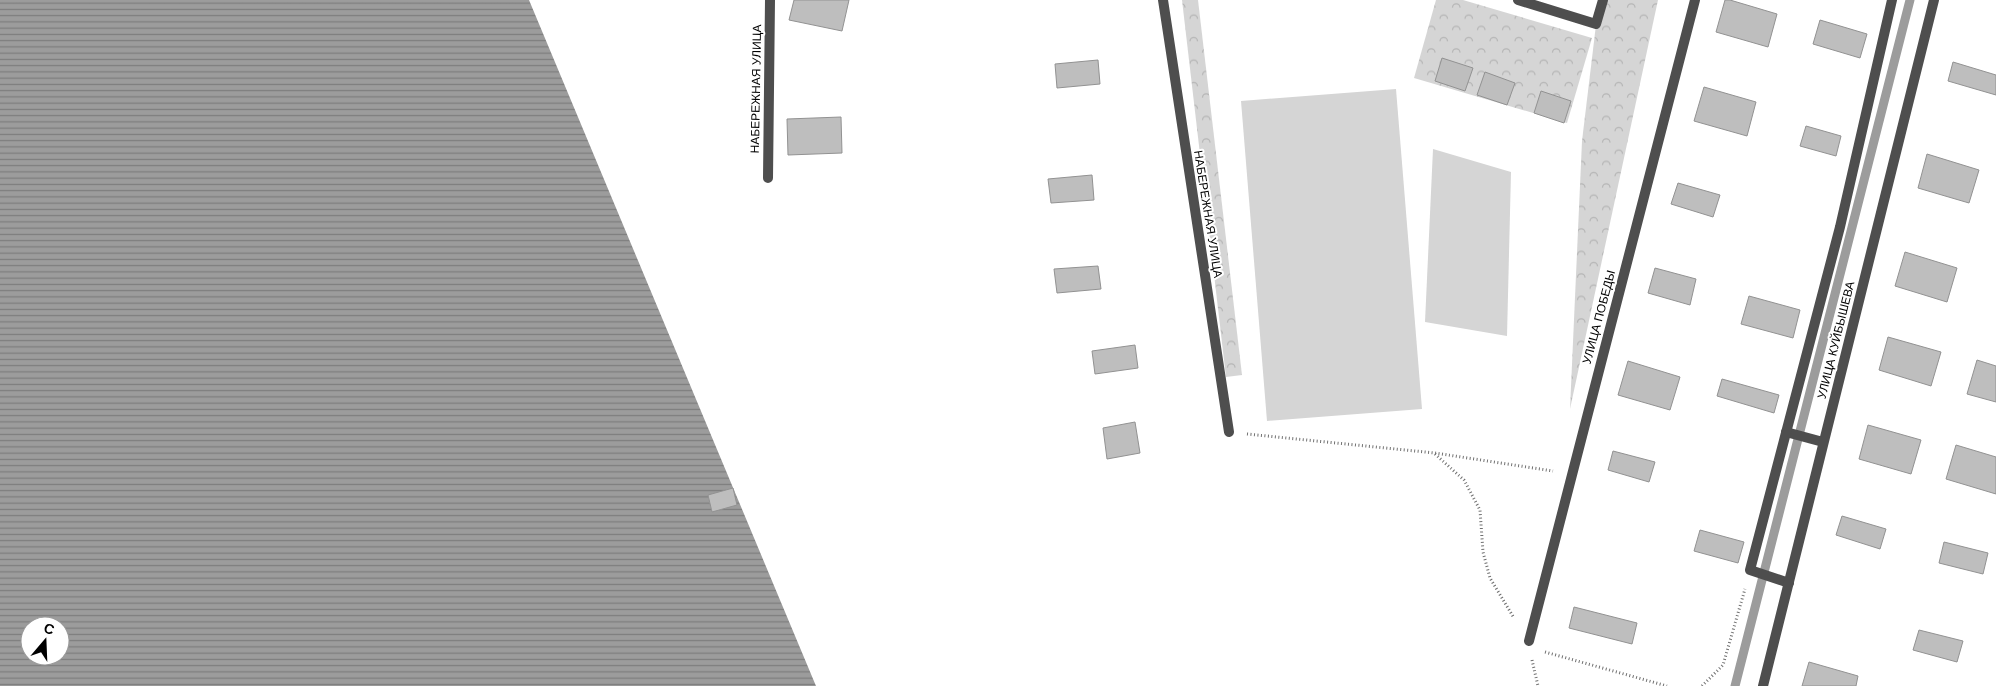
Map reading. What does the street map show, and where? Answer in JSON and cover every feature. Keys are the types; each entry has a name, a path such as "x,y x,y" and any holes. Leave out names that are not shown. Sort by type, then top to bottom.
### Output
{"street":[{"name":"НАБЕРЕЖНАЯ УЛИЦА","path":"768,178 770,0"},
{"name":"НАБЕРЕЖНАЯ УЛИЦА","path":"1163,0 1229,432"},
{"path":"1518,0 1596,24 1603,0"},
{"name":"УЛИЦА ПОБЕДЫ","path":"1528,641 1694,0"},
{"path":"1789,583 1750,570 1840,227 1892,0"},
{"name":"УЛИЦА КУЙБЫШЕВА","path":"1763,686 1934,0"},
{"path":"1786,432 1824,442"}],"path":[{"path":"1229,432 1435,453 1571,473"},
{"path":"1435,453 1464,480 1480,510 1483,552 1490,578 1528,641 1538,686"},
{"path":"1702,686 1723,665 1750,570"},
{"path":"1528,641 1540,650 1667,686"}],"green space":[{"path":"1182,0 1198,0 1242,375 1226,377"},
{"path":"1436,0 1463,0 1592,38 1567,123 1414,78"},
{"path":"1599,0 1658,0 1570,409 1582,141"},
{"path":"1396,89 1422,409 1267,421 1241,101"},
{"path":"1433,149 1511,172 1507,336 1425,322"}],"shaded area":[{"path":"0,0 529,0 816,686 0,686"}],"building":[{"path":"794,0 849,0 842,31 789,20"},
{"path":"1725,0 1777,14 1768,47 1716,32"},
{"path":"1820,20 1867,34 1860,58 1813,44"},
{"path":"1442,58 1473,68 1465,91 1435,81"},
{"path":"1098,60 1100,84 1057,88 1055,64"},
{"path":"1953,62 1996,75 1996,95 1948,81"},
{"path":"1485,72 1515,83 1507,105 1477,95"},
{"path":"1704,87 1756,102 1747,136 1694,121"},
{"path":"1541,91 1571,101 1564,123 1534,113"},
{"path":"841,117 842,153 788,155 787,119"},
{"path":"1806,126 1841,136 1836,156 1800,146"},
{"path":"1927,154 1979,170 1969,203 1918,188"},
{"path":"1092,175 1094,200 1051,203 1048,179"},
{"path":"1678,183 1720,195 1713,217 1671,204"},
{"path":"1905,252 1957,268 1947,302 1895,286"},
{"path":"1098,266 1101,289 1057,293 1054,269"},
{"path":"1655,268 1696,279 1690,305 1648,293"},
{"path":"1749,296 1800,310 1793,338 1741,324"},
{"path":"1888,337 1941,352 1931,386 1879,370"},
{"path":"1135,345 1138,368 1095,374 1092,351"},
{"path":"1977,360 1996,366 1996,402 1967,394"},
{"path":"1628,361 1680,377 1670,410 1618,395"},
{"path":"1722,379 1779,395 1774,413 1717,396"},
{"path":"1135,422 1140,453 1107,459 1103,428"},
{"path":"1868,425 1921,440 1911,474 1859,459"},
{"path":"1956,445 1996,457 1996,494 1946,479"},
{"path":"1613,451 1655,462 1649,482 1608,470"},
{"path":"733,488 737,505 712,512 708,495"},
{"path":"1842,516 1886,529 1880,549 1836,535"},
{"path":"1700,530 1744,542 1738,563 1694,551"},
{"path":"1944,542 1988,553 1983,574 1939,563"},
{"path":"1574,607 1637,623 1632,644 1569,628"},
{"path":"1919,630 1963,641 1957,662 1913,650"},
{"path":"1809,662 1858,676 1856,686 1802,686"}],"waterway":[{"path":"1735,686 1910,0"}]}
